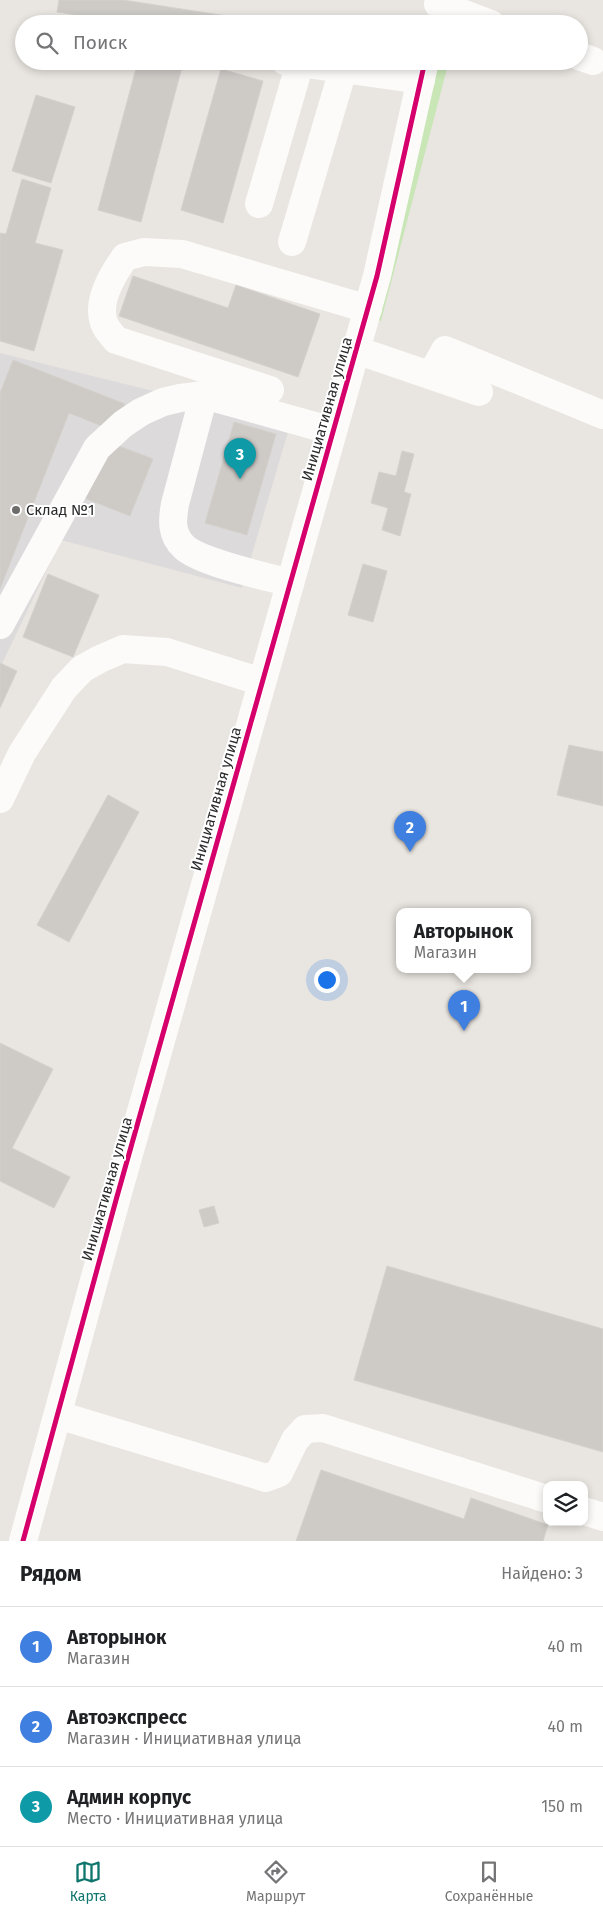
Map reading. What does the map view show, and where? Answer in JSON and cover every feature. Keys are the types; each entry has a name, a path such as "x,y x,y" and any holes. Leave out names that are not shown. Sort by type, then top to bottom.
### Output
{"street":[{"path":"437,9 459,15"},
{"path":"258,204 291,70"},
{"path":"292,242 343,70 423,71"},
{"name":"Инициативная улица","path":"23,1541 122,1180 377,276 423,71"},
{"path":"270,390 116,340 104,323 105,288 125,257 144,252 182,254 368,309"},
{"path":"356,350 480,392"},
{"path":"431,375 444,350 603,415"},
{"path":"0,625 97,448 123,424 141,412 163,402 204,395 333,431"},
{"path":"204,395 171,521 175,534 184,547 200,556 221,564 290,583"},
{"path":"0,799 22,753 64,688 82,669 100,659 123,649 166,652 262,682"},
{"path":"58,1415 266,1478 279,1473 295,1440 305,1429 323,1428 543,1498"},
{"path":"588,1512 603,1517"}],"shaded area":[{"path":"0,353 290,425 242,588 61,540 0,668"}],"green space":[{"path":"437,70 447,70 381,321 372,318"}],"building":[{"path":"59,0 123,0 220,15 77,15 57,12"},
{"path":"136,70 181,70 141,222 98,210"},
{"path":"221,70 263,81 223,223 181,210"},
{"path":"36,95 75,107 51,183 12,171"},
{"path":"22,179 51,188 35,243 63,250 34,351 0,341 0,233 6,234"},
{"path":"133,276 228,308 236,285 320,314 298,377 119,316"},
{"name":"Склад №1","path":"13,360 125,404 114,431 69,413 0,589 0,393"},
{"path":"234,422 276,434 247,535 205,523"},
{"path":"106,441 153,459 130,516 84,498"},
{"path":"402,451 414,454 404,492 411,494 400,536 382,530 388,508 371,503 379,472 396,476"},
{"path":"363,564 387,571 373,622 348,615"},
{"path":"48,574 99,595 73,657 23,637"},
{"path":"0,663 17,671 0,708"},
{"path":"569,745 603,752 603,806 557,795"},
{"path":"108,795 139,812 69,942 37,925"},
{"path":"0,1043 53,1069 12,1148 70,1177 54,1208 0,1181"},
{"path":"214,1206 219,1223 204,1227 199,1210"},
{"path":"387,1266 603,1329 603,1452 354,1380"},
{"path":"321,1470 464,1519 471,1498 543,1523 543,1526 548,1526 543,1541 296,1541"}],"cycle path":[{"path":"23,1541 116,1200 377,276 423,70"}],"place":[{"name":"Админ корпус","path":"240,479"},
{"name":"Склад №1","path":"16,510"},
{"name":"Автоэкспресс","path":"410,852"},
{"name":"Авторынок","path":"464,1031"}]}
